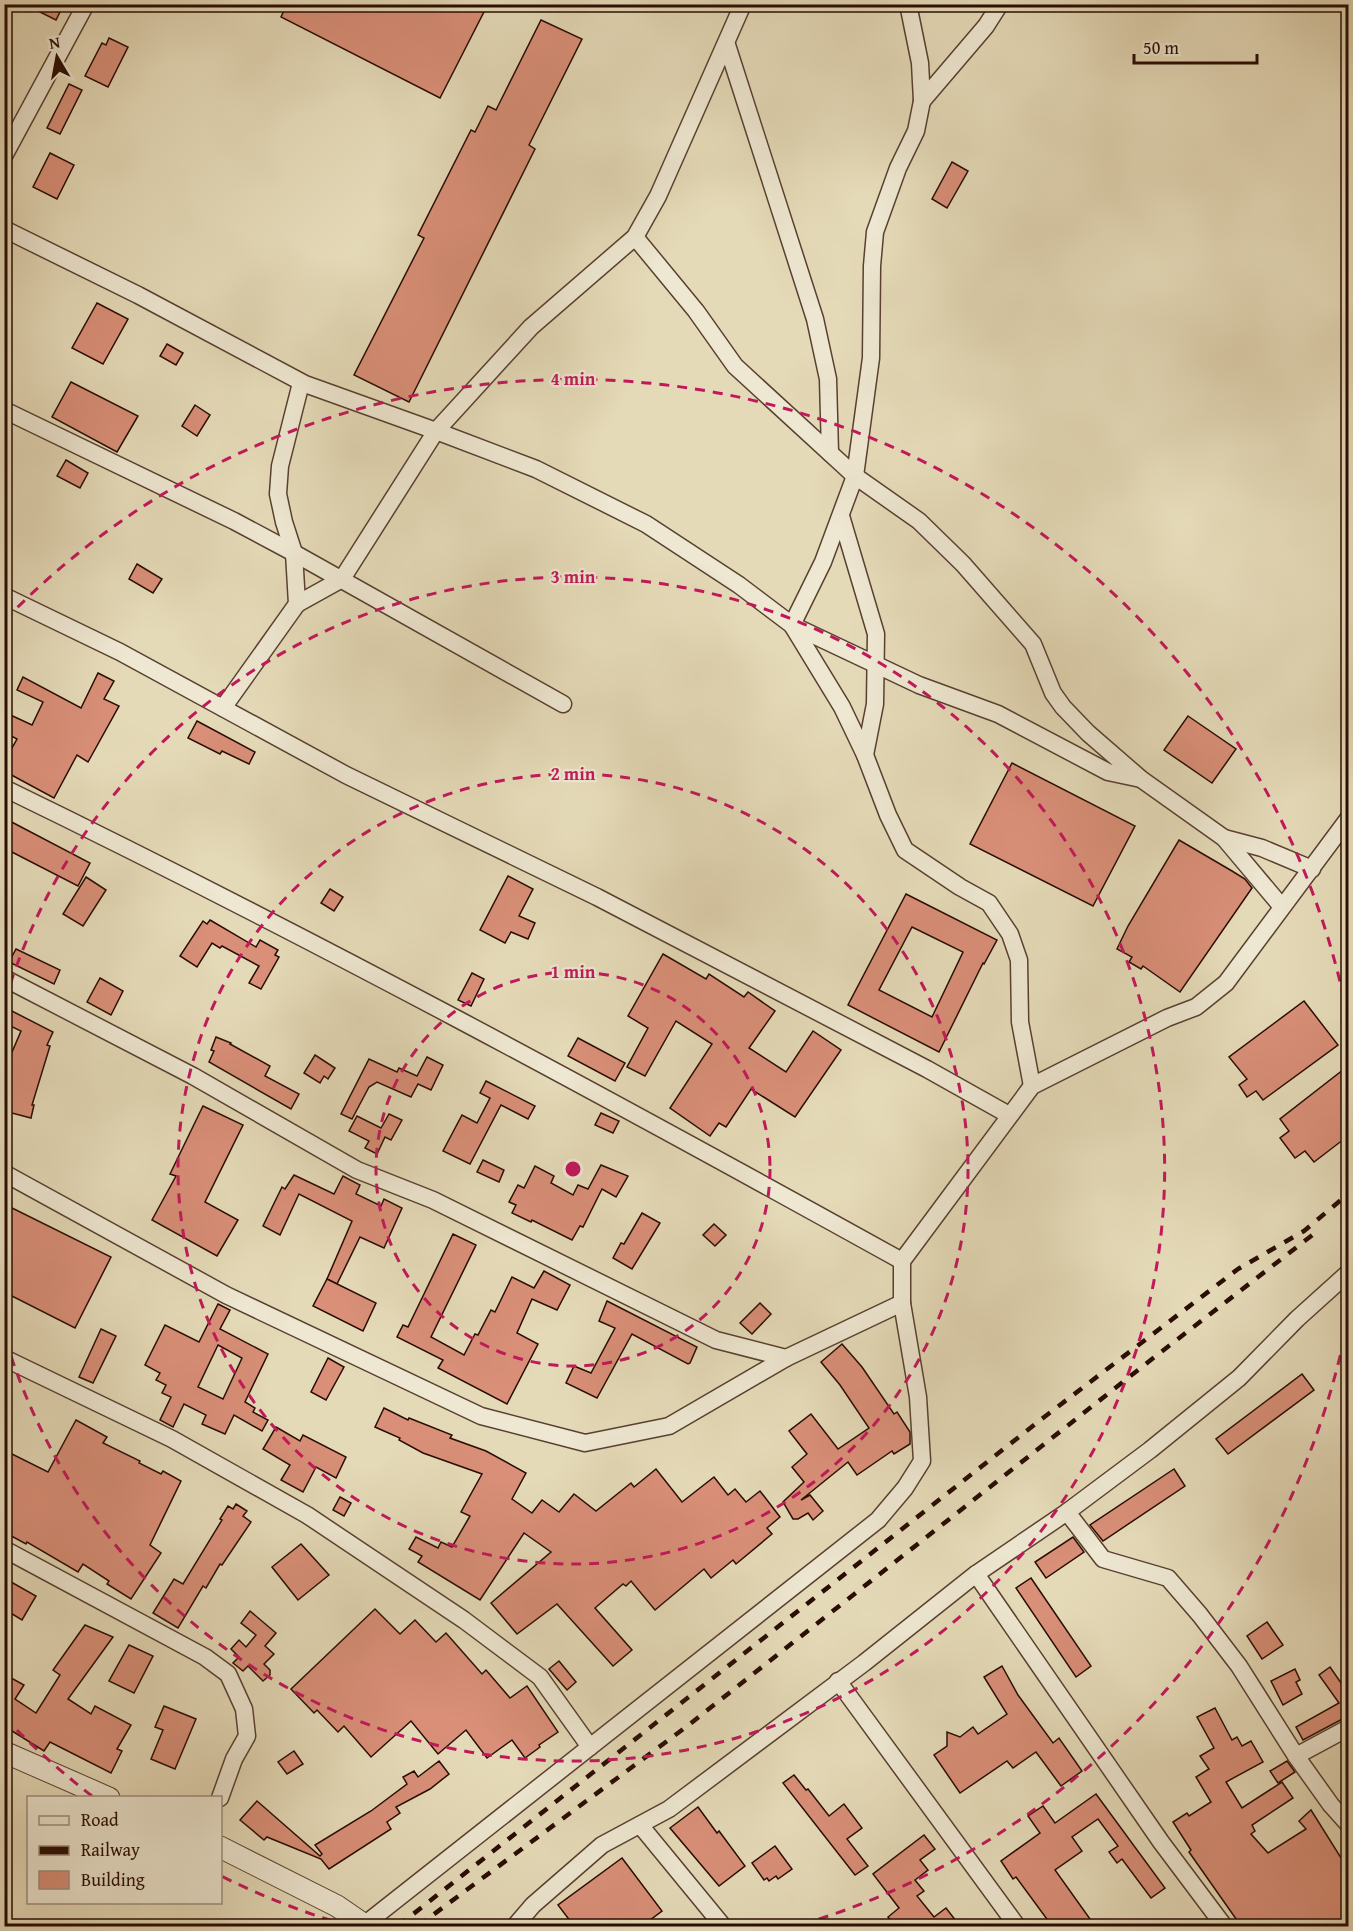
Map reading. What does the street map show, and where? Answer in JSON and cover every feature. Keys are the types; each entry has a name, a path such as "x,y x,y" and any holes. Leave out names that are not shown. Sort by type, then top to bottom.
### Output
{"street":[{"path":"4,156 86,4"},
{"path":"223,708 297,604 342,579 436,431 531,327 635,237 658,196 727,45 743,4"},
{"path":"792,625 823,562 855,476 871,358 872,266 875,232 898,168 916,131 922,101 920,63 908,4"},
{"path":"922,101 986,26 1000,4"},
{"path":"727,45 815,319 828,379 830,453"},
{"path":"4,229 138,295 301,382 536,469 646,524 739,585 792,625 919,685 998,714 1108,772 1141,779"},
{"path":"635,237 696,311 735,366 855,476 919,520 963,564 1033,644 1053,693 1088,733 1141,779 1224,838 1282,907"},
{"path":"297,604 294,553 280,503 279,475 301,382"},
{"path":"4,410 234,521 342,579 563,704"},
{"path":"841,516 876,634 875,704 865,755"},
{"path":"4,596 120,652 346,775 597,897 927,1069 1009,1115"},
{"path":"792,625 842,707 905,850 960,887 989,903 1010,934 1019,960 1020,1022 1032,1086"},
{"path":"4,788 141,854 578,1082 902,1261"},
{"path":"222,1848 337,1906 364,1926 878,1520 905,1488 922,1461 918,1397 902,1303 902,1261 1032,1086 1167,1018 1196,1007 1226,983 1348,819"},
{"path":"1224,838 1262,848 1312,869"},
{"path":"4,978 193,1076 357,1170 433,1200 716,1340 786,1358"},
{"path":"4,1173 226,1295 481,1416 585,1443 669,1426 786,1358 902,1303"},
{"path":"515,1926 533,1905 602,1845 669,1809 864,1663 975,1574 1067,1512 1150,1450 1239,1378 1297,1319 1348,1273"},
{"path":"4,1358 172,1439 307,1515 464,1620 540,1677 590,1747"},
{"path":"1067,1512 1103,1559 1168,1578 1239,1666 1296,1756 1331,1805 1348,1824"},
{"path":"4,1549 205,1657 228,1674 244,1709 247,1736 234,1759 221,1796"},
{"path":"975,1574 1161,1842 1224,1926"},
{"path":"838,1681 1017,1926"},
{"path":"1296,1756 1348,1728"},
{"path":"4,1752 107,1796"},
{"path":"640,1825 723,1926"}],"building":[{"path":"24,4 64,4 56,20"},
{"path":"287,4 488,4 440,98 281,17"},
{"path":"541,20 582,39 529,145 535,149 409,402 354,375 424,238 418,235 471,130 475,132 488,106 496,110"},
{"path":"109,38 128,47 108,87 85,76 102,43 106,45"},
{"path":"69,84 82,90 60,134 47,128"},
{"path":"50,153 74,165 57,199 33,187"},
{"path":"952,162 968,171 947,208 932,199"},
{"path":"97,303 128,319 103,364 72,348"},
{"path":"167,344 183,353 176,365 160,356"},
{"path":"71,382 138,416 117,452 52,417"},
{"path":"195,405 210,415 197,436 182,426"},
{"path":"66,460 88,473 80,488 57,476"},
{"path":"137,564 162,579 153,593 129,579"},
{"path":"98,673 114,681 104,699 119,706 88,762 77,755 54,798 4,771 4,762 17,739 4,732 4,712 32,725 43,702 17,690 23,677 81,708"},
{"path":"1188,716 1236,749 1212,783 1164,750"},
{"path":"197,721 255,752 249,764 222,751 220,754 188,738"},
{"path":"1012,763 1135,826 1093,906 970,844"},
{"path":"4,818 90,863 78,886 4,848"},
{"path":"1179,840 1245,879 1252,888 1180,992 1143,966 1141,969 1129,962 1132,957 1117,949 1128,926"},
{"path":"508,876 533,889 519,916 535,923 528,939 511,932 505,943 480,930"},
{"path":"86,877 106,890 83,926 63,914"},
{"path":"330,889 343,897 334,911 321,903"},
{"path":"906,894 997,940 983,963 939,1052 848,1005","holes":["912,927 963,952 932,1017 879,990"]},
{"path":"210,920 256,947 260,940 278,950 275,955 279,957 261,989 249,983 259,966 222,946 220,948 212,943 197,967 180,956 203,921 207,924"},
{"path":"16,949 60,970 54,984 9,962"},
{"path":"663,954 706,979 709,974 744,997 748,992 775,1011 749,1048 786,1072 813,1031 841,1050 795,1117 751,1089 726,1127 719,1123 710,1136 670,1108 712,1044 676,1021 645,1076 627,1067 648,1028 628,1016"},
{"path":"472,973 484,979 471,1006 458,1000"},
{"path":"100,978 123,991 111,1015 87,1002"},
{"path":"1304,1001 1338,1045 1263,1100 1256,1091 1247,1097 1239,1085 1247,1079 1229,1057"},
{"path":"4,1007 53,1032 47,1045 50,1046 32,1105 34,1105 31,1118 4,1111 4,1050 12,1052 21,1031 4,1023"},
{"path":"216,1037 231,1043 270,1066 265,1076 299,1094 291,1109 209,1062 214,1051 211,1050"},
{"path":"578,1038 625,1063 615,1081 568,1056"},
{"path":"315,1055 335,1068 328,1079 324,1076 320,1083 304,1073"},
{"path":"427,1057 443,1065 431,1090 418,1084 411,1097 377,1082 369,1087 352,1119 341,1114 369,1059 397,1072 399,1068 417,1076"},
{"path":"1348,1066 1348,1136 1314,1162 1305,1151 1295,1158 1280,1138 1289,1131 1280,1119"},
{"path":"486,1081 535,1106 528,1119 501,1105 470,1164 443,1151 462,1115 477,1123 490,1098 480,1093"},
{"path":"203,1106 243,1125 205,1202 238,1220 217,1256 152,1220 176,1176 170,1174"},
{"path":"601,1113 619,1121 613,1133 595,1125"},
{"path":"389,1114 402,1120 391,1140 385,1137 377,1154 365,1148 369,1141 349,1131 357,1116 381,1128"},
{"path":"483,1160 504,1170 499,1182 477,1172"},
{"path":"601,1165 628,1176 616,1197 602,1189 583,1227 580,1226 572,1240 532,1220 531,1222 512,1213 516,1205 509,1202 518,1185 524,1188 535,1166 554,1176 551,1183 573,1195 578,1185 588,1189"},
{"path":"294,1175 334,1194 343,1176 360,1185 356,1194 381,1206 384,1199 402,1208 384,1248 360,1237 337,1284 327,1279 352,1221 299,1194 280,1235 263,1226 282,1187 285,1189"},
{"path":"4,1204 111,1257 75,1328 4,1292"},
{"path":"642,1213 660,1223 632,1269 613,1258"},
{"path":"714,1224 726,1235 715,1246 703,1235"},
{"path":"453,1234 476,1245 431,1337 464,1355 491,1310 495,1312 512,1277 534,1288 544,1271 570,1285 557,1310 532,1299 517,1333 538,1344 507,1404 438,1368 443,1360 397,1337 403,1325 408,1327"},
{"path":"327,1279 376,1303 363,1331 313,1306"},
{"path":"607,1301 697,1347 690,1363 632,1334 597,1398 566,1383 574,1366 591,1373 615,1328 599,1321"},
{"path":"760,1303 771,1314 752,1334 740,1323"},
{"path":"218,1304 230,1310 220,1329 268,1354 245,1402 255,1408 253,1412 268,1420 262,1431 234,1415 225,1434 202,1424 206,1415 184,1404 173,1427 160,1420 171,1397 162,1393 166,1385 156,1380 160,1373 145,1365 165,1325 199,1342","holes":["218,1345 242,1358 223,1399 198,1387"]},
{"path":"101,1329 116,1336 93,1383 79,1377"},
{"path":"842,1344 862,1367 894,1414 897,1412 910,1432 910,1444 894,1454 892,1451 857,1475 848,1462 801,1500 810,1495 823,1511 813,1520 808,1513 798,1519 793,1519 783,1502 804,1482 792,1467 807,1454 789,1431 811,1414 838,1449 869,1428 840,1385 821,1362"},
{"path":"328,1358 344,1367 326,1400 311,1392"},
{"path":"1302,1374 1314,1390 1228,1454 1216,1439"},
{"path":"384,1408 408,1420 409,1418 452,1435 450,1438 486,1451 526,1473 512,1499 532,1513 542,1500 559,1512 574,1494 596,1511 631,1483 634,1487 656,1469 682,1502 714,1477 728,1495 735,1489 746,1502 760,1491 780,1517 767,1528 772,1534 736,1564 733,1560 711,1578 704,1569 655,1610 631,1581 626,1586 623,1584 595,1608 632,1650 613,1666 557,1604 517,1634 491,1603 551,1552 524,1533 480,1600 418,1562 422,1556 409,1549 416,1537 438,1548 441,1542 452,1547 470,1516 461,1512 482,1474 423,1453 399,1440 400,1438 375,1427"},
{"path":"76,1420 107,1437 103,1443 161,1474 163,1471 181,1481 150,1545 161,1553 131,1599 107,1584 109,1581 83,1564 78,1572 27,1542 26,1544 4,1532 4,1450 48,1472"},
{"path":"276,1427 300,1441 303,1435 346,1457 336,1478 316,1467 303,1492 281,1480 290,1465 263,1449"},
{"path":"1174,1469 1185,1486 1103,1541 1090,1525"},
{"path":"340,1497 351,1503 344,1516 333,1510"},
{"path":"236,1504 247,1511 243,1516 251,1522 222,1565 220,1564 206,1588 203,1586 178,1628 153,1613 174,1579 183,1584 228,1506 233,1509"},
{"path":"1073,1537 1084,1552 1046,1578 1035,1562"},
{"path":"301,1544 329,1575 298,1600 272,1567"},
{"path":"4,1578 36,1596 22,1620 4,1609"},
{"path":"1031,1578 1091,1666 1076,1677 1016,1588"},
{"path":"375,1609 400,1634 415,1620 436,1642 446,1633 482,1674 486,1670 510,1698 527,1686 558,1732 525,1758 512,1740 487,1758 466,1730 438,1754 411,1721 371,1757 344,1726 338,1732 317,1710 314,1713 291,1689"},
{"path":"250,1611 276,1633 265,1646 274,1654 264,1664 270,1670 270,1675 263,1681 248,1666 243,1671 233,1663 239,1657 231,1649 239,1640 246,1647 256,1635 241,1623"},
{"path":"1267,1622 1283,1645 1262,1659 1247,1636"},
{"path":"85,1625 113,1637 68,1699 91,1714 95,1706 131,1725 117,1749 122,1751 111,1773 50,1742 44,1751 4,1726 4,1674 24,1685 15,1699 36,1713 60,1675 53,1670"},
{"path":"129,1645 153,1656 134,1693 109,1681"},
{"path":"559,1661 576,1682 567,1690 549,1669"},
{"path":"1002,1666 1018,1695 1053,1743 1059,1738 1082,1771 1061,1786 1036,1752 1013,1768 1007,1761 960,1793 934,1755 947,1746 947,1732 960,1737 973,1727 978,1734 1007,1714 984,1677"},
{"path":"1330,1667 1348,1693 1348,1716 1303,1740 1296,1727 1339,1703 1319,1675"},
{"path":"1295,1669 1300,1680 1296,1682 1302,1694 1283,1705 1271,1681"},
{"path":"164,1706 196,1719 175,1769 151,1759 163,1730 155,1727"},
{"path":"1215,1708 1232,1740 1237,1737 1242,1746 1251,1741 1263,1762 1226,1782 1242,1808 1282,1782 1293,1798 1252,1825 1255,1831 1251,1834 1268,1853 1306,1829 1299,1821 1311,1810 1348,1869 1348,1902 1345,1908 1348,1920 1340,1926 1241,1926 1189,1852 1191,1850 1173,1822 1187,1813 1189,1816 1211,1802 1196,1777 1209,1769 1200,1756 1214,1748 1197,1717"},
{"path":"294,1751 303,1764 287,1774 278,1762"},
{"path":"439,1761 449,1774 430,1789 396,1807 400,1813 387,1822 391,1829 329,1869 321,1859 267,1837 264,1840 240,1820 257,1801 320,1856 322,1854 315,1845 371,1811 407,1784 403,1777 414,1771 418,1777"},
{"path":"1287,1761 1295,1772 1278,1783 1270,1771"},
{"path":"794,1775 829,1816 844,1804 862,1828 847,1839 868,1866 855,1875 783,1783"},
{"path":"1096,1794 1165,1888 1151,1898 1122,1859 1117,1863 1109,1852 1118,1846 1098,1819 1072,1837 1082,1851 1055,1870 1095,1926 1052,1926 1016,1877 1013,1879 1001,1861 1040,1833 1028,1816 1043,1806 1055,1823"},
{"path":"698,1807 745,1866 719,1886 670,1828"},
{"path":"924,1835 935,1849 920,1860 928,1870 915,1880 924,1891 917,1896 934,1917 946,1908 960,1926 895,1926 888,1917 899,1908 873,1874"},
{"path":"775,1846 792,1869 778,1879 776,1876 769,1881 767,1878 764,1880 752,1863"},
{"path":"622,1858 662,1911 642,1926 574,1926 558,1905"}],"railway":[{"path":"398,1926 1043,1418 1238,1269 1304,1231 1348,1194"},
{"path":"418,1926 686,1727 1315,1233"}]}
